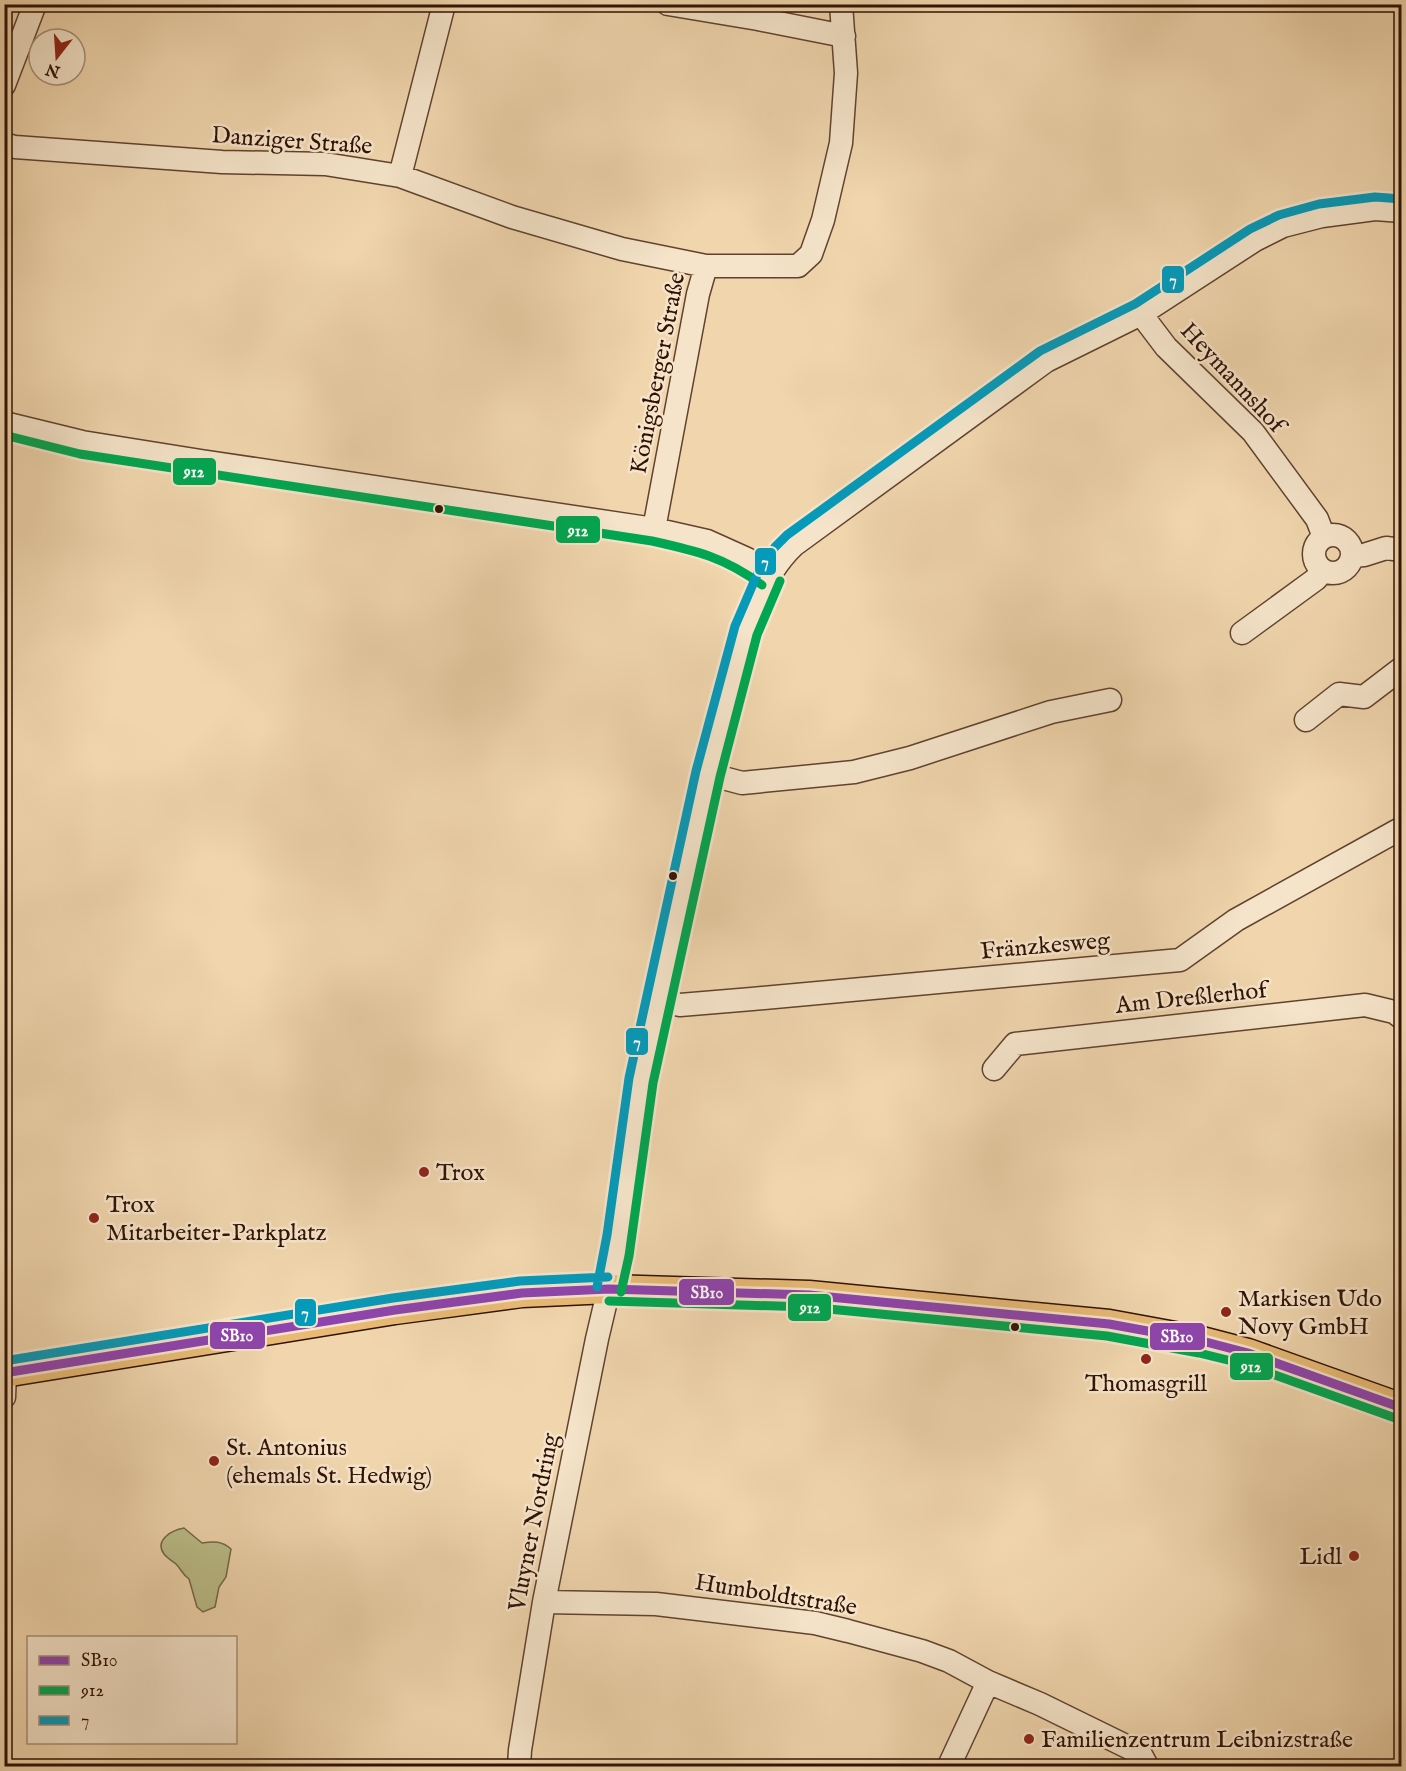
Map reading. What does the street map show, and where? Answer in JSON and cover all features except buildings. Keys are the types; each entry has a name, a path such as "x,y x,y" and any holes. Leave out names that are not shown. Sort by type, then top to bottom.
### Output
{"main road":[{"path":"5,1381 406,1308 522,1293 609,1289 809,1295 1109,1324 1202,1341 1248,1353 1401,1408"}],"street":[{"path":"4,85 35,4"},
{"path":"400,176 444,4"},
{"path":"668,4 844,36"},
{"name":"Königsberger Straße","path":"654,529 698,294 706,266 798,266 811,254 823,220 841,144 846,73 841,4"},
{"name":"Danziger Straße","path":"4,144 15,147 222,162 325,164 400,176 523,220 622,249 706,266"},
{"name":"Vluyner Nordring","path":"519,1767 544,1602 597,1339 617,1254 636,1107 658,1001 708,774 746,631 769,576 794,545 1046,362 1142,314 1256,240 1283,226 1322,216 1375,209 1401,211"},
{"name":"Heymannshof","path":"1142,314 1166,347 1252,432 1317,519 1324,537"},
{"path":"4,423 82,442 654,529 707,541 747,559 769,576"},
{"path":"1330,535 1344,538 1349,543 1353,556 1345,570 1338,573 1323,571 1317,565 1313,558 1314,550 1317,542 1324,537 1330,535"},
{"path":"1353,556 1386,548 1401,550"},
{"path":"1242,633 1316,579 1323,571"},
{"path":"1306,720 1339,694 1364,697 1401,668"},
{"path":"708,774 742,783 854,772 910,758 1051,712 1110,700"},
{"name":"Fränzkesweg","path":"658,1001 680,1005 1180,960 1236,920 1401,828"},
{"name":"Am Dreßlerhof","path":"994,1069 1015,1044 1365,1005 1394,1012 1401,1018"},
{"name":"Humboldtstraße","path":"544,1602 657,1604 815,1623 922,1651 949,1661 988,1682 1040,1704 1140,1753 1147,1767"},
{"path":"949,1767 988,1682"}],"green space":[{"path":"184,1528 202,1543 218,1542 231,1549 226,1577 219,1587 215,1607 203,1612 197,1607 189,1579 161,1549 166,1536"}],"transit line":[{"name":"7","path":"597,1287 607,1235 629,1078 696,771 735,626 759,570 775,547 787,535 1040,351 1135,304 1250,229 1279,215 1319,204 1375,197 1402,199"},
{"name":"912","path":"4,435 80,454 652,541 710,556 748,575 762,585"},
{"name":"912","path":"621,1292 629,1256 653,1083 720,777 757,635 780,581"},
{"name":"7","path":"4,1361 393,1298 520,1281 608,1277"},
{"name":"SB10","path":"4,1373 395,1310 522,1293 609,1289 809,1295 1109,1324 1202,1341 1248,1353 1402,1408"},
{"name":"912","path":"609,1301 808,1307 1107,1336 1244,1364 1398,1419"}],"place":[{"name":"Trox","path":"424,1172"},
{"name":"Trox Mitarbeiter-Parkplatz","path":"94,1218"},
{"name":"Markisen Udo Novy GmbH","path":"1226,1312"},
{"name":"Thomasgrill","path":"1146,1359"},
{"name":"St. Antonius (ehemals St. Hedwig)","path":"214,1461"},
{"name":"Lidl","path":"1354,1556"},
{"name":"Familienzentrum Leibnizstraße","path":"1029,1739"}]}
